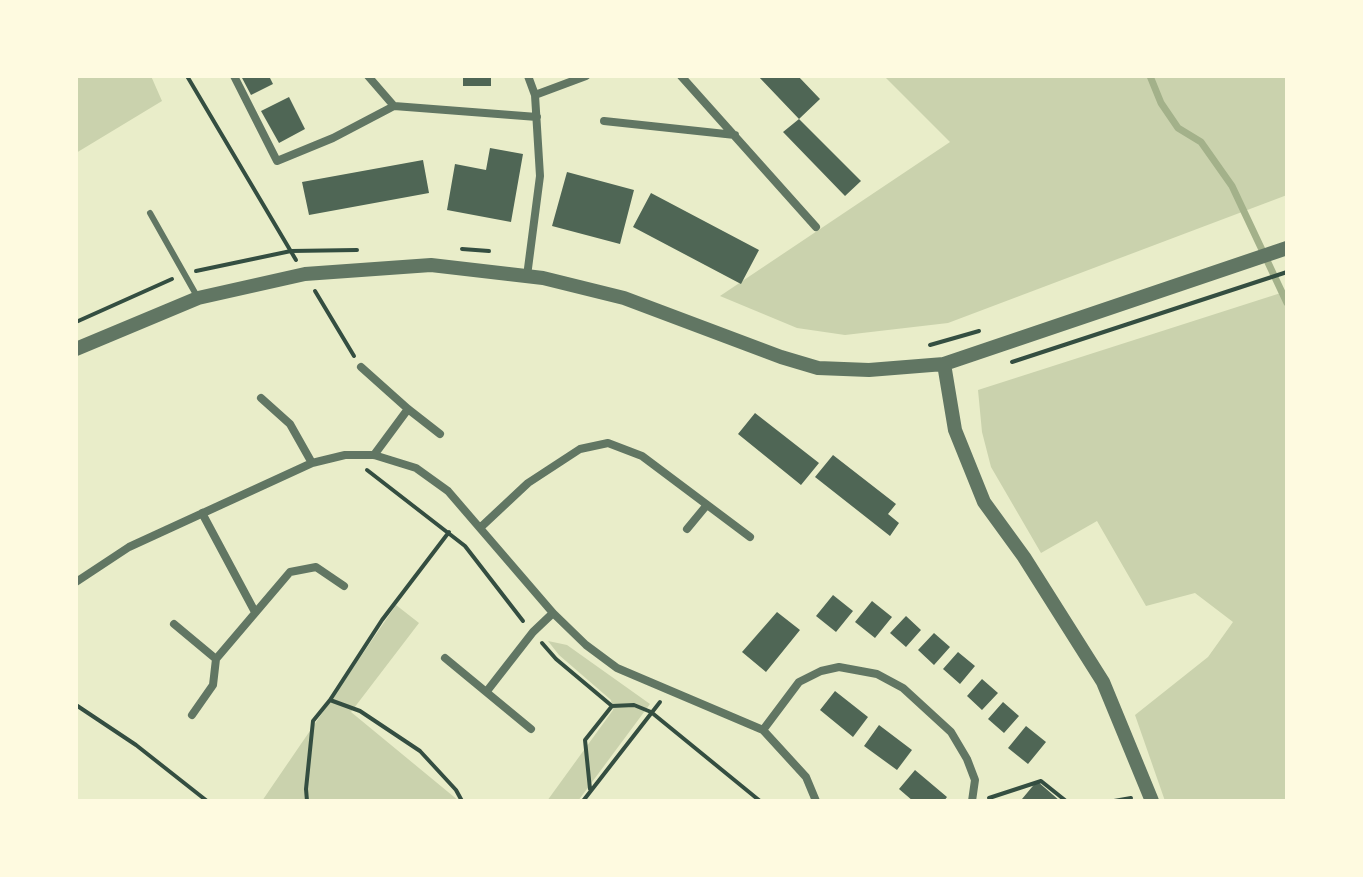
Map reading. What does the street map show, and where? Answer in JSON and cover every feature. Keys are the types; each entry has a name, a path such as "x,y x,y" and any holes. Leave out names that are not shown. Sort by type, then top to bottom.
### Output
{"street":[{"path":"234,76 277,161 333,138 394,106 537,117"},
{"path":"368,76 394,106"},
{"path":"527,276 540,176 535,95 528,76"},
{"path":"535,95 586,76"},
{"path":"681,76 816,227"},
{"path":"604,121 736,135"},
{"path":"76,349 198,298 305,274 431,265 527,276 624,298 818,368 869,370 944,364 1287,248"},
{"path":"944,364 955,430 984,502 1024,557 1103,682 1152,801"},
{"path":"361,367 440,434"},
{"path":"261,398 290,424 312,463"},
{"path":"374,455 408,409"},
{"path":"481,527 528,483 580,449 608,443 642,456 750,537"},
{"path":"76,582 129,547 312,463 345,455 374,455 416,468 448,491 553,613 586,645 617,668 763,730 806,777 816,801"},
{"path":"687,529 706,506"},
{"path":"202,513 255,612"},
{"path":"192,715 213,685 216,659 290,572 316,567 344,586"},
{"path":"487,691 533,632 553,613"},
{"path":"174,624 216,659"},
{"path":"445,658 531,729"},
{"path":"763,730 799,682 821,671 839,667 877,674 903,688 951,732 975,780 972,801"}],"lane":[{"path":"150,213 198,298"}],"path":[{"path":"187,76 361,367"},
{"path":"1005,365 1287,272"},
{"path":"345,455 385,482 465,546 556,659 612,706 634,705 651,712 760,801"},
{"path":"307,801 313,721 382,620 449,532"},
{"path":"583,801 669,691"},
{"path":"330,700 360,711 420,751 456,790 462,801"},
{"path":"76,705 136,745 207,801"},
{"path":"590,789 585,740 612,706"},
{"path":"979,801 1041,781 1066,801"}],"green space":[{"path":"76,76 151,76 162,101 76,153"},
{"path":"884,76 1287,76 1287,195 948,323 845,335 797,328 720,296 950,142"},
{"path":"1287,291 1287,801 1165,801 1135,715 1208,657 1233,622 1195,593 1146,606 1097,521 1041,553 991,467 982,432 978,390"},
{"path":"396,605 419,623 351,712 459,801 262,801"},
{"path":"548,641 567,645 650,704 578,801 547,801 613,710 611,700 559,655"}],"building":[{"path":"241,76 269,76 273,84 251,95"},
{"path":"463,76 491,76 491,86 463,86"},
{"path":"758,76 798,76 820,99 799,119"},
{"path":"289,97 305,129 279,143 261,111"},
{"path":"799,119 861,181 845,196 783,132"},
{"path":"490,148 523,154 511,222 447,210 455,164 486,170"},
{"path":"423,160 429,193 309,215 302,182"},
{"path":"567,172 634,190 620,244 552,226"},
{"path":"651,193 759,250 741,284 633,227"},
{"path":"755,413 819,463 801,485 738,434"},
{"path":"833,455 896,504 888,514 899,523 890,536 815,477"},
{"path":"833,595 853,611 836,632 816,616"},
{"path":"872,601 892,617 875,638 855,622"},
{"path":"777,612 800,630 766,672 742,652"},
{"path":"906,616 921,630 906,647 890,633"},
{"path":"934,633 950,647 934,665 918,650"},
{"path":"958,652 975,666 960,684 943,669"},
{"path":"982,679 998,693 982,710 967,696"},
{"path":"835,691 868,717 853,737 820,710"},
{"path":"1003,702 1019,716 1004,733 988,719"},
{"path":"879,725 912,750 897,770 864,746"},
{"path":"1026,726 1046,742 1028,764 1008,748"},
{"path":"915,770 947,797 944,801 913,801 899,789"},
{"path":"1037,781 1060,801 1022,799"}],"waterway":[{"path":"1150,76 1161,103 1178,128 1201,142 1232,186 1287,303"}]}
